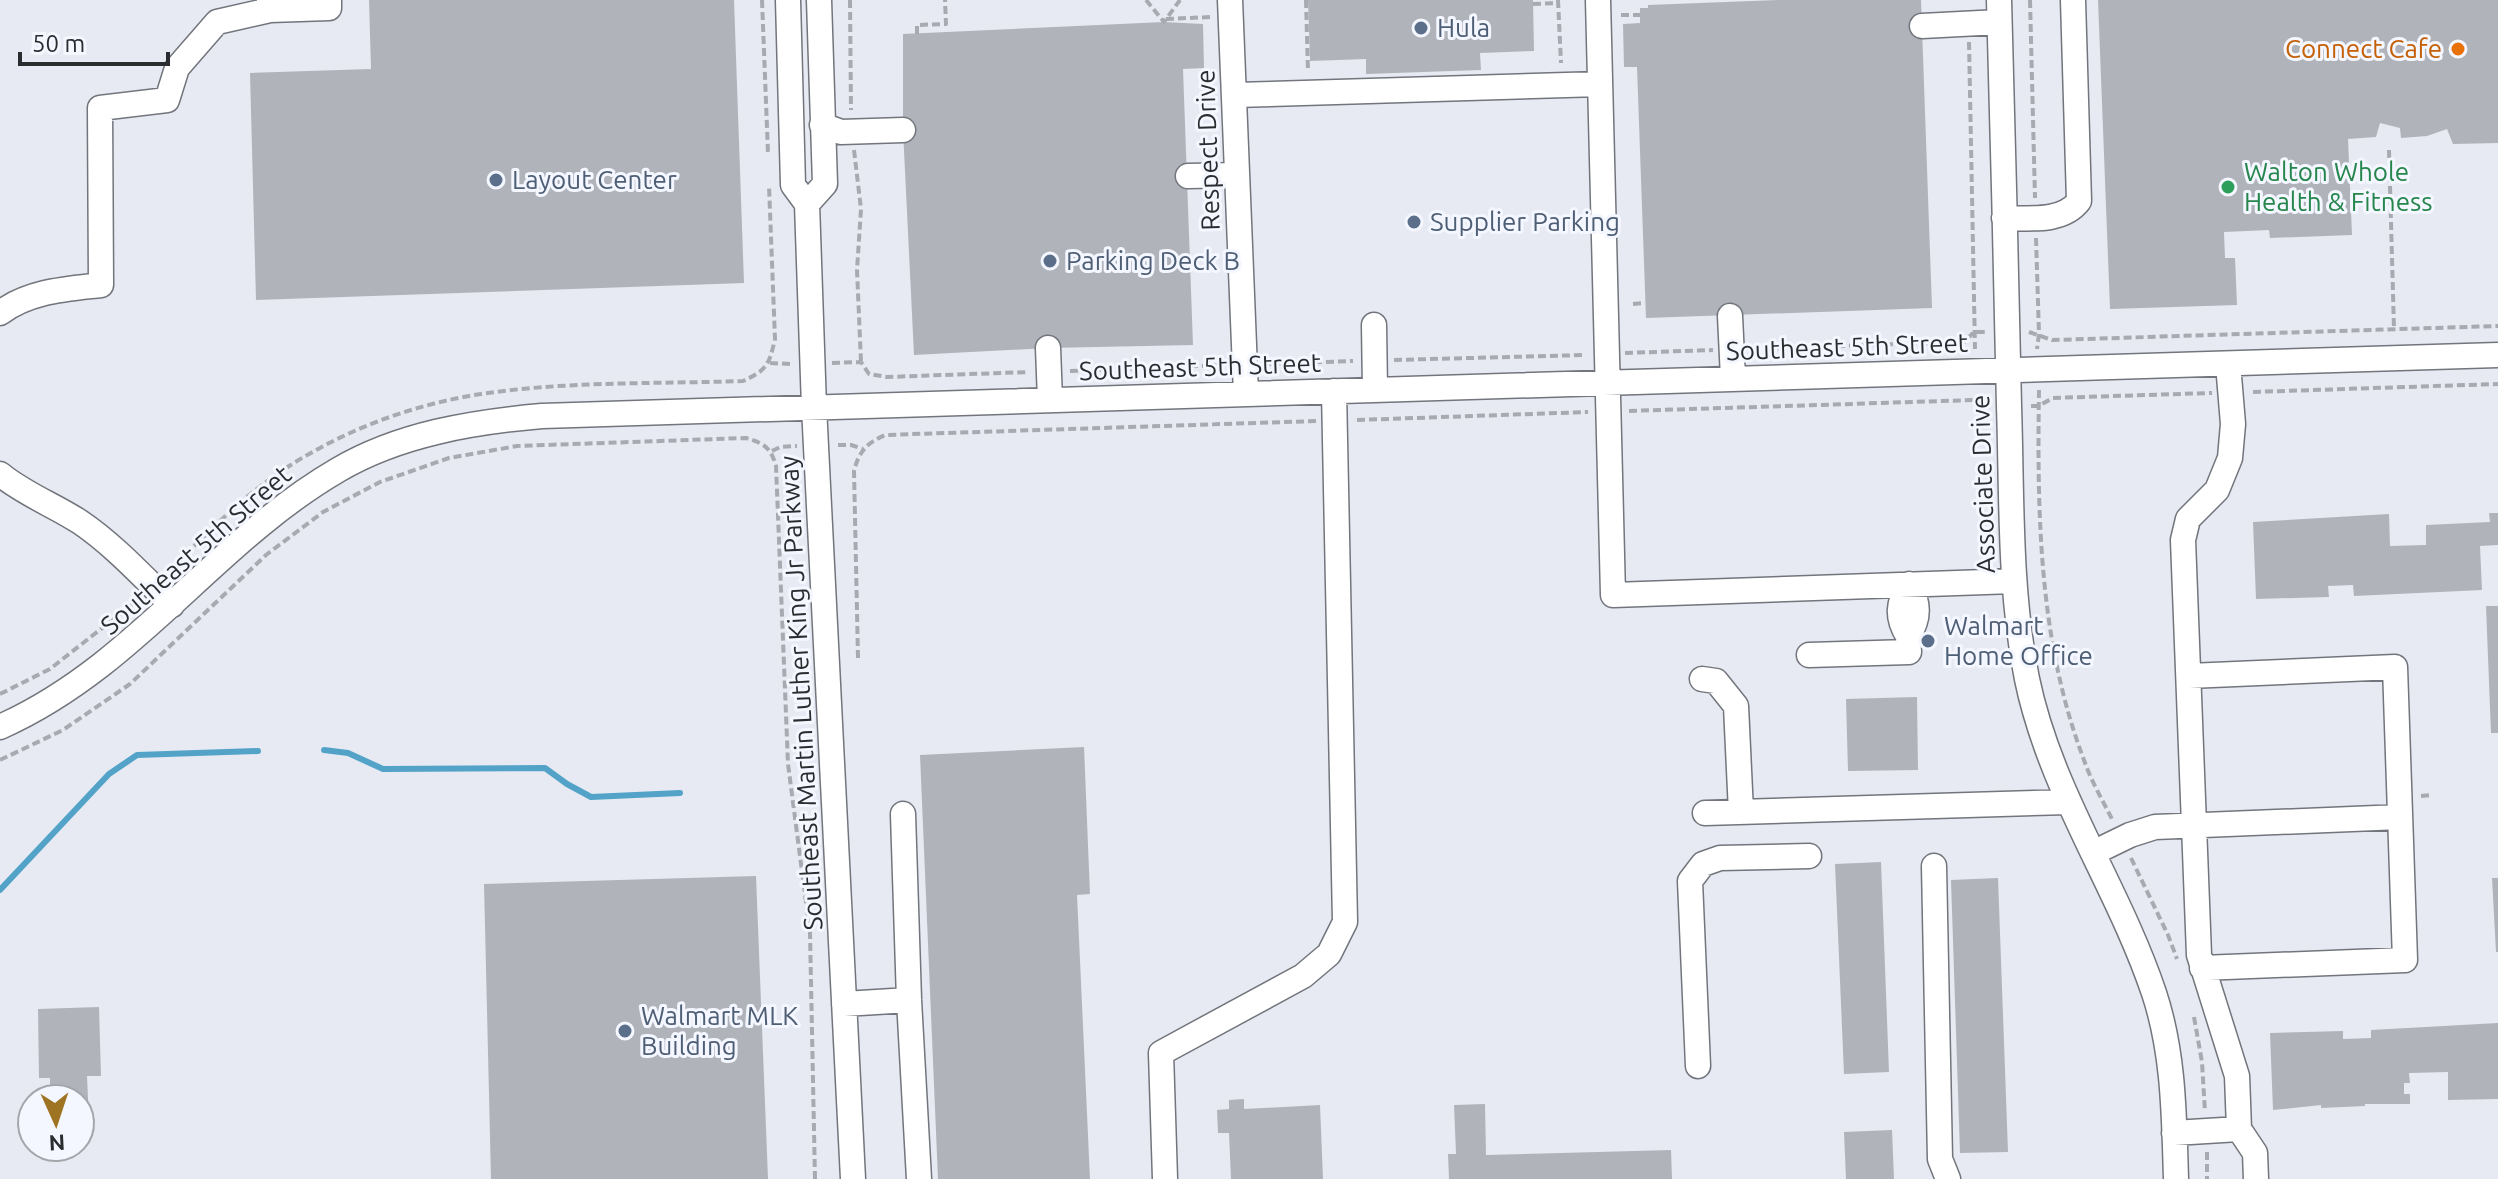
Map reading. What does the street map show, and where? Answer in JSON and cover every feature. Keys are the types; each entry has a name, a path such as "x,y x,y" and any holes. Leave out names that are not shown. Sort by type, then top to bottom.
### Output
{"street":[{"path":"0,313 15,302 47,292 101,285 100,108 167,100 177,68 217,22 269,5 329,8 329,0"},
{"name":"Southeast Martin Luther King Jr Parkway","path":"788,0 793,185 807,204 814,407 853,1179"},
{"name":"Southeast Martin Luther King Jr Parkway","path":"807,204 825,184 819,0"},
{"name":"Respect Drive","path":"1230,0 1246,394"},
{"path":"1598,0 1613,595 2014,581"},
{"path":"2004,218 2060,215 2072,210 2079,201 2073,0"},
{"path":"1922,26 1999,11"},
{"name":"Associate Drive","path":"1999,11 2014,581 2020,640 2028,683 2055,771 2134,940 2155,996 2170,1065 2176,1179"},
{"path":"1235,95 1600,84"},
{"path":"822,125 841,132 903,130"},
{"path":"1188,176 1237,175"},
{"path":"1730,316 1733,378"},
{"path":"1374,325 1375,390"},
{"name":"Southeast 5th Street","path":"0,727 43,706 114,657 303,492 340,469 411,439 490,421 542,416 814,407 2228,364 2492,346"},
{"path":"1048,348 1050,400"},
{"path":"2228,364 2233,424 2230,458 2217,490 2188,519 2183,540 2202,968 2237,1076 2239,1129 2255,1153 2256,1179"},
{"path":"1165,1179 1161,1053 1303,976 1329,954 1345,922 1334,391"},
{"path":"0,474 79,522 111,547 172,605"},
{"path":"1809,655 1909,652 1908,636 1900,624 1899,601 1909,584"},
{"path":"2189,676 2395,667 2405,960 2202,968"},
{"path":"1702,679 1716,681 1736,706 1741,812"},
{"path":"1705,813 2068,802"},
{"path":"903,814 919,1179"},
{"path":"2093,853 2155,827 2400,817"},
{"path":"1698,1066 1690,881 1703,864 1720,858 1809,856"},
{"path":"1934,866 1940,1159 1948,1179"},
{"path":"844,1004 909,1000"},
{"path":"2174,1133 2239,1129"}],"path":[{"path":"762,0 769,165"},
{"path":"850,0 851,122"},
{"path":"917,34 917,25 946,24 945,0"},
{"path":"1146,0 1164,22 1166,19 1211,17"},
{"path":"1166,19 1180,0"},
{"path":"1306,0 1308,74"},
{"path":"2030,0 2037,348"},
{"path":"1533,4 1558,2 1561,65"},
{"path":"1621,15 1640,15"},
{"path":"1969,36 1975,348"},
{"path":"853,140 861,209 857,270 861,362 869,374 868,382"},
{"path":"2389,150 2394,329"},
{"path":"515,390 743,381 760,373 770,363 775,339 769,181"},
{"path":"1633,304 1645,303"},
{"path":"2486,326 2492,346"},
{"path":"2024,331 2052,340 2498,326"},
{"path":"1640,361 1637,352 1964,342 1974,332 1984,332"},
{"path":"1388,360 1578,355 1579,363"},
{"path":"1260,364 1360,361"},
{"path":"844,362 861,362"},
{"path":"770,363 778,364"},
{"path":"1067,371 1229,365"},
{"path":"869,374 887,377 1031,372"},
{"path":"760,373 760,383"},
{"path":"2250,392 2498,384"},
{"path":"2039,390 2039,521 2051,645 2064,700 2084,762 2112,819"},
{"path":"2026,407 2038,406 2053,398 2207,393"},
{"path":"1627,411 1975,400 1989,407"},
{"path":"858,658 854,471 863,449 871,441 885,435 1581,412 1580,404"},
{"path":"761,442 763,431"},
{"path":"0,760 63,730 130,684 266,555 323,512 380,482 449,458 517,446 746,438 761,442 772,451 776,466 788,764 810,933 815,1179"},
{"path":"851,445 863,449"},
{"path":"772,451 780,447"},
{"path":"0,694 50,669 128,610"},
{"path":"2133,861 2177,961"},
{"path":"2194,1016 2202,1062 2205,1114"},
{"path":"2207,1148 2207,1179"}],"building":[{"name":"Layout Center","path":"369,0 734,0 744,283 256,300 250,73 371,69"},
{"name":"Hula","path":"1308,0 1533,0 1534,51 1480,53 1481,70 1366,74 1366,59 1310,61"},
{"path":"1778,0 1921,0 1932,308 1646,318 1637,67 1624,67 1623,24 1640,23 1640,8 1648,8 1648,5"},
{"name":"Walton Whole Health & Fitness","path":"2098,0 2498,0 2498,143 2453,144 2447,129 2427,136 2401,138 2400,128 2380,123 2376,137 2348,139 2352,235 2270,238 2269,230 2224,232 2225,258 2235,258 2237,305 2110,309"},
{"name":"Parking Deck B","path":"1164,22 1203,24 1204,68 1183,69 1193,345 914,355 903,130 903,34"},
{"path":"2489,513 2498,513 2498,545 2480,546 2482,590 2354,596 2353,585 2328,586 2329,597 2256,599 2253,522 2389,514 2390,546 2426,545 2426,525 2490,522"},
{"path":"2486,606 2498,606 2498,733 2491,733"},
{"path":"1917,697 1918,770 1848,771 1846,699"},
{"path":"1084,747 1090,894 1077,895 1090,1179 938,1179 920,755"},
{"path":"1881,862 1889,1072 1844,1074 1835,864"},
{"name":"Walmart MLK Building","path":"756,876 768,1179 491,1179 484,884"},
{"path":"1998,878 2008,1152 1960,1153 1951,880"},
{"path":"2492,878 2498,878 2498,952 2496,952"},
{"path":"99,1007 101,1076 87,1076 87,1083 50,1083 50,1078 39,1078 38,1009"},
{"path":"2498,1023 2498,1099 2448,1100 2448,1072 2409,1073 2410,1083 2404,1083 2404,1094 2410,1094 2410,1104 2321,1108 2321,1105 2273,1110 2270,1033 2343,1031 2343,1039 2371,1038 2371,1030"},
{"path":"1244,1099 1244,1109 1320,1105 1323,1179 1231,1179 1229,1133 1218,1133 1217,1110 1229,1109 1229,1100"},
{"path":"1485,1104 1486,1155 1671,1150 1672,1179 1449,1179 1448,1154 1456,1154 1454,1105"},
{"path":"1892,1130 1894,1179 1846,1179 1844,1132"}],"waterway":[{"path":"324,750 348,753 383,769 545,768 591,797 680,793"},
{"path":"0,890 109,774 137,755 258,751"}],"place":[{"name":"Hula","path":"1421,28"},
{"name":"Connect Cafe","path":"2458,49"},
{"name":"Layout Center","path":"496,180"},
{"name":"Walton Whole Health & Fitness","path":"2228,187"},
{"name":"Supplier Parking","path":"1414,222"},
{"name":"Parking Deck B","path":"1050,261"},
{"name":"Walmart Home Office","path":"1928,641"},
{"name":"Walmart MLK Building","path":"625,1031"}]}
